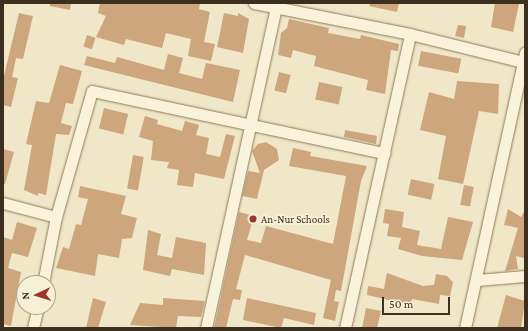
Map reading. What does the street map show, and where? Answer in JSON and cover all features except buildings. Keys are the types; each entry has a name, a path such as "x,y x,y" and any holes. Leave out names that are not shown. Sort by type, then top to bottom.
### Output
{"street":[{"path":"254,3 410,34 523,65 477,280 465,328"},
{"path":"206,328 276,8"},
{"path":"345,328 410,34"},
{"path":"45,275 56,217 92,91 251,122 384,153"},
{"path":"3,203 56,217"},
{"path":"477,280 525,276"},
{"path":"33,328 36,315"}],"place":[{"name":"An-Nur Schools","path":"253,219"}]}
